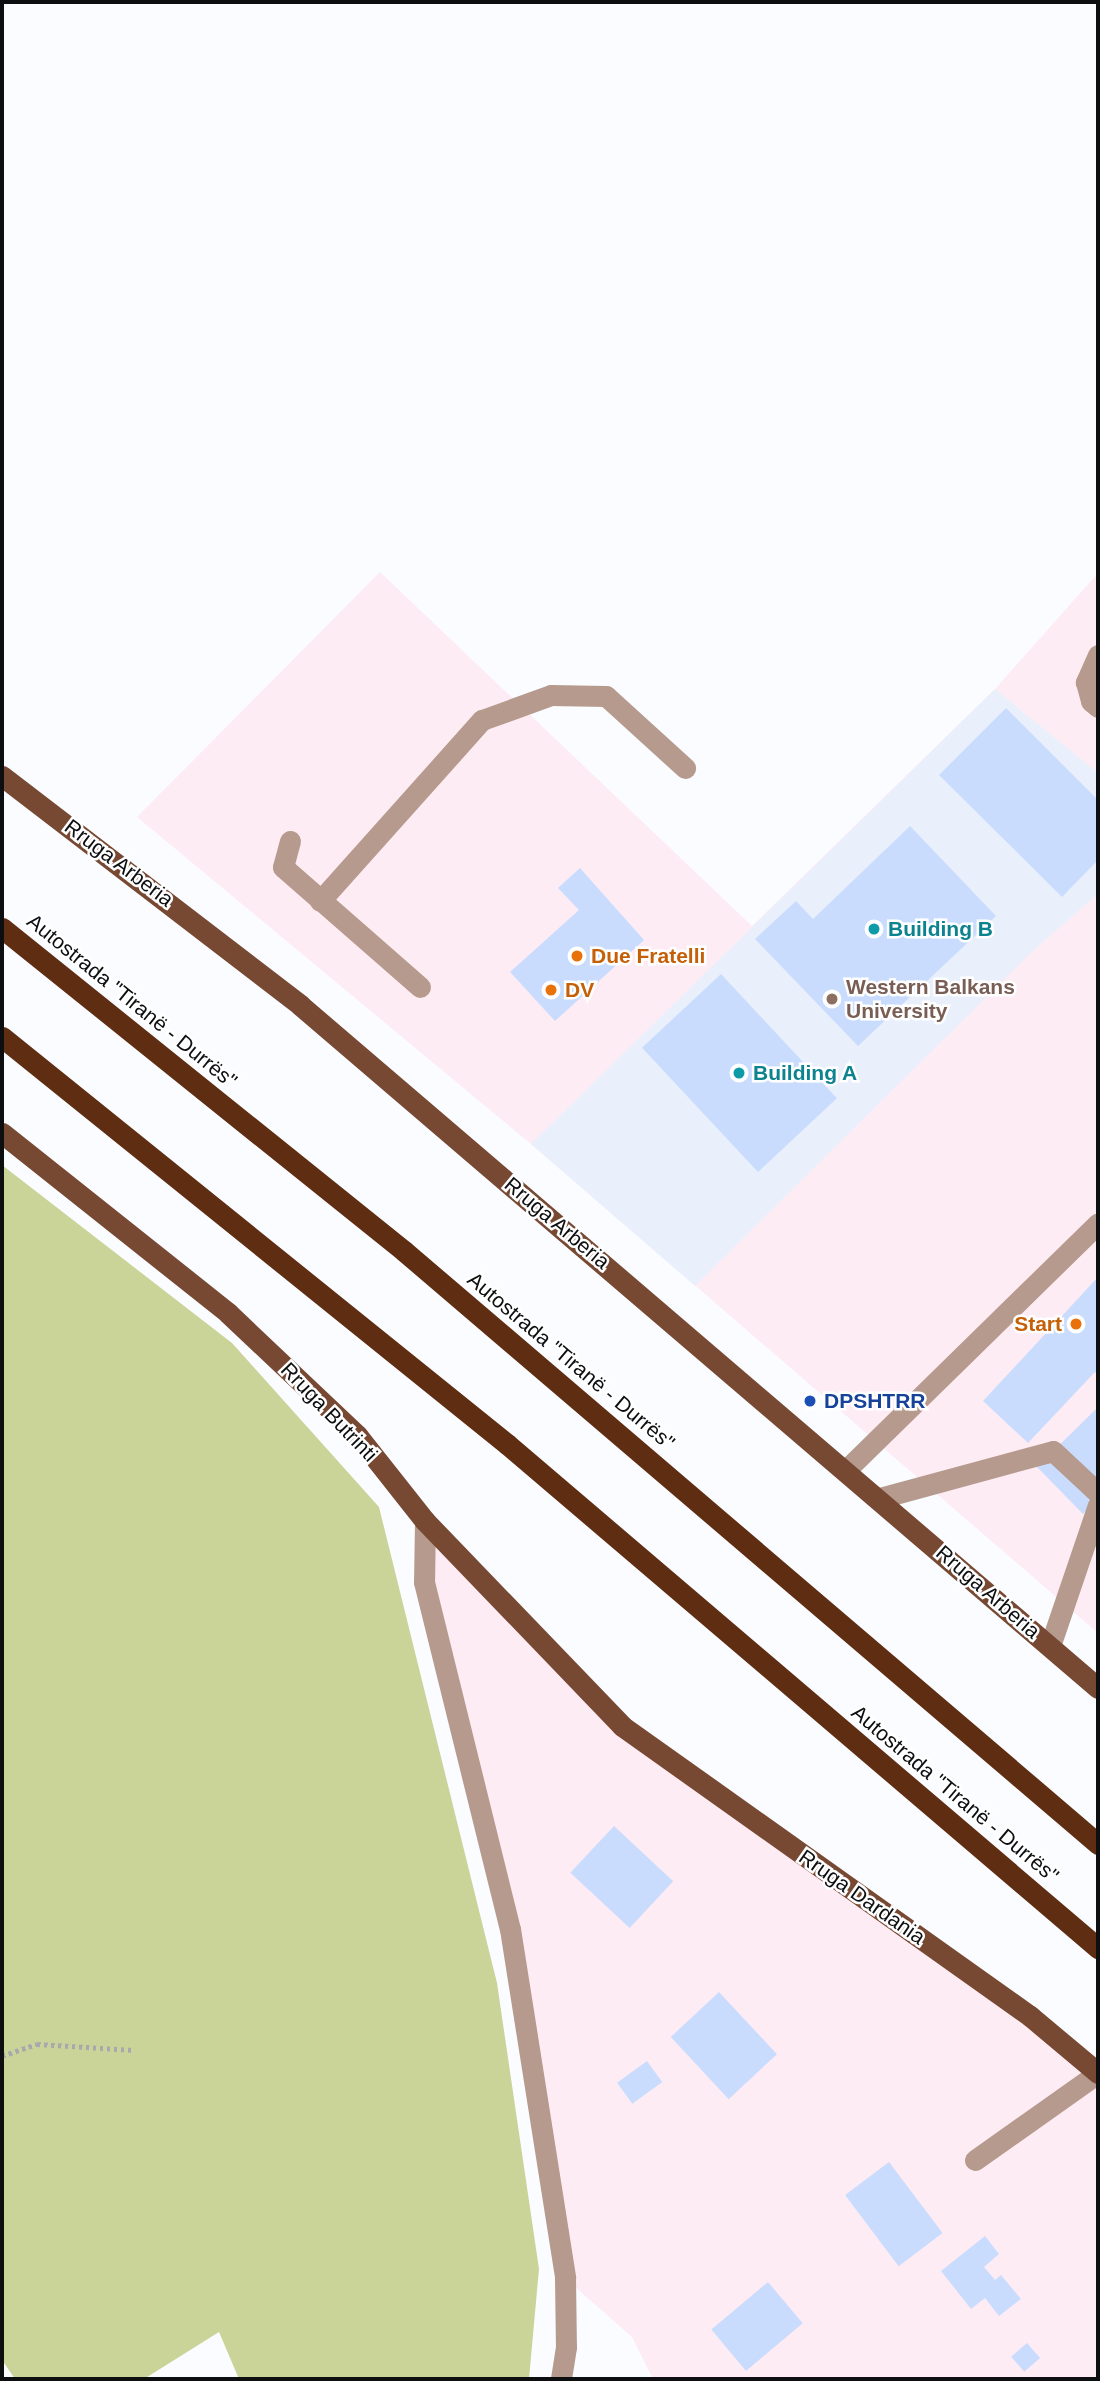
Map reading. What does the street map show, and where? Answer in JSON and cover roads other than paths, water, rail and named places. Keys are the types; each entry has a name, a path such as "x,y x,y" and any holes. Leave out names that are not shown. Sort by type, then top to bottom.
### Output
{"highway":[{"name":"Autostrada \"Tiranë - Durrës\"","path":"2,928 404,1251 1098,1844"},
{"name":"Autostrada \"Tiranë - Durrës\"","path":"2,1037 507,1444 1098,1948"}],"main road":[{"name":"Rruga Arberia","path":"2,776 300,1005 847,1469 1098,1688"},
{"name":"Rruga Butrinti","path":"2,1133 228,1313 357,1434 425,1521 622,1726"},
{"name":"Rruga Dardania","path":"622,1726 1030,2016 1098,2073"}],"lane":[{"path":"1098,655 1086,682 1091,701 1098,707"},
{"path":"320,901 482,720 551,695 606,696 685,768"},
{"path":"290,841 283,867 420,986"},
{"path":"847,1469 1098,1223"},
{"path":"880,1498 1053,1451 1098,1493"},
{"path":"1050,1646 1098,1505"},
{"path":"425,1521 424,1582 510,1929 565,2278 566,2347 561,2379"},
{"path":"975,2160 1098,2073"}],"place":[{"name":"Building B","path":"874,929"},
{"name":"Due Fratelli","path":"577,956"},
{"name":"DV","path":"551,990"},
{"name":"Western Balkans University","path":"832,999"},
{"name":"Building A","path":"739,1073"},
{"name":"Start","path":"1076,1324"},
{"name":"DPSHTRR","path":"810,1401"}]}
